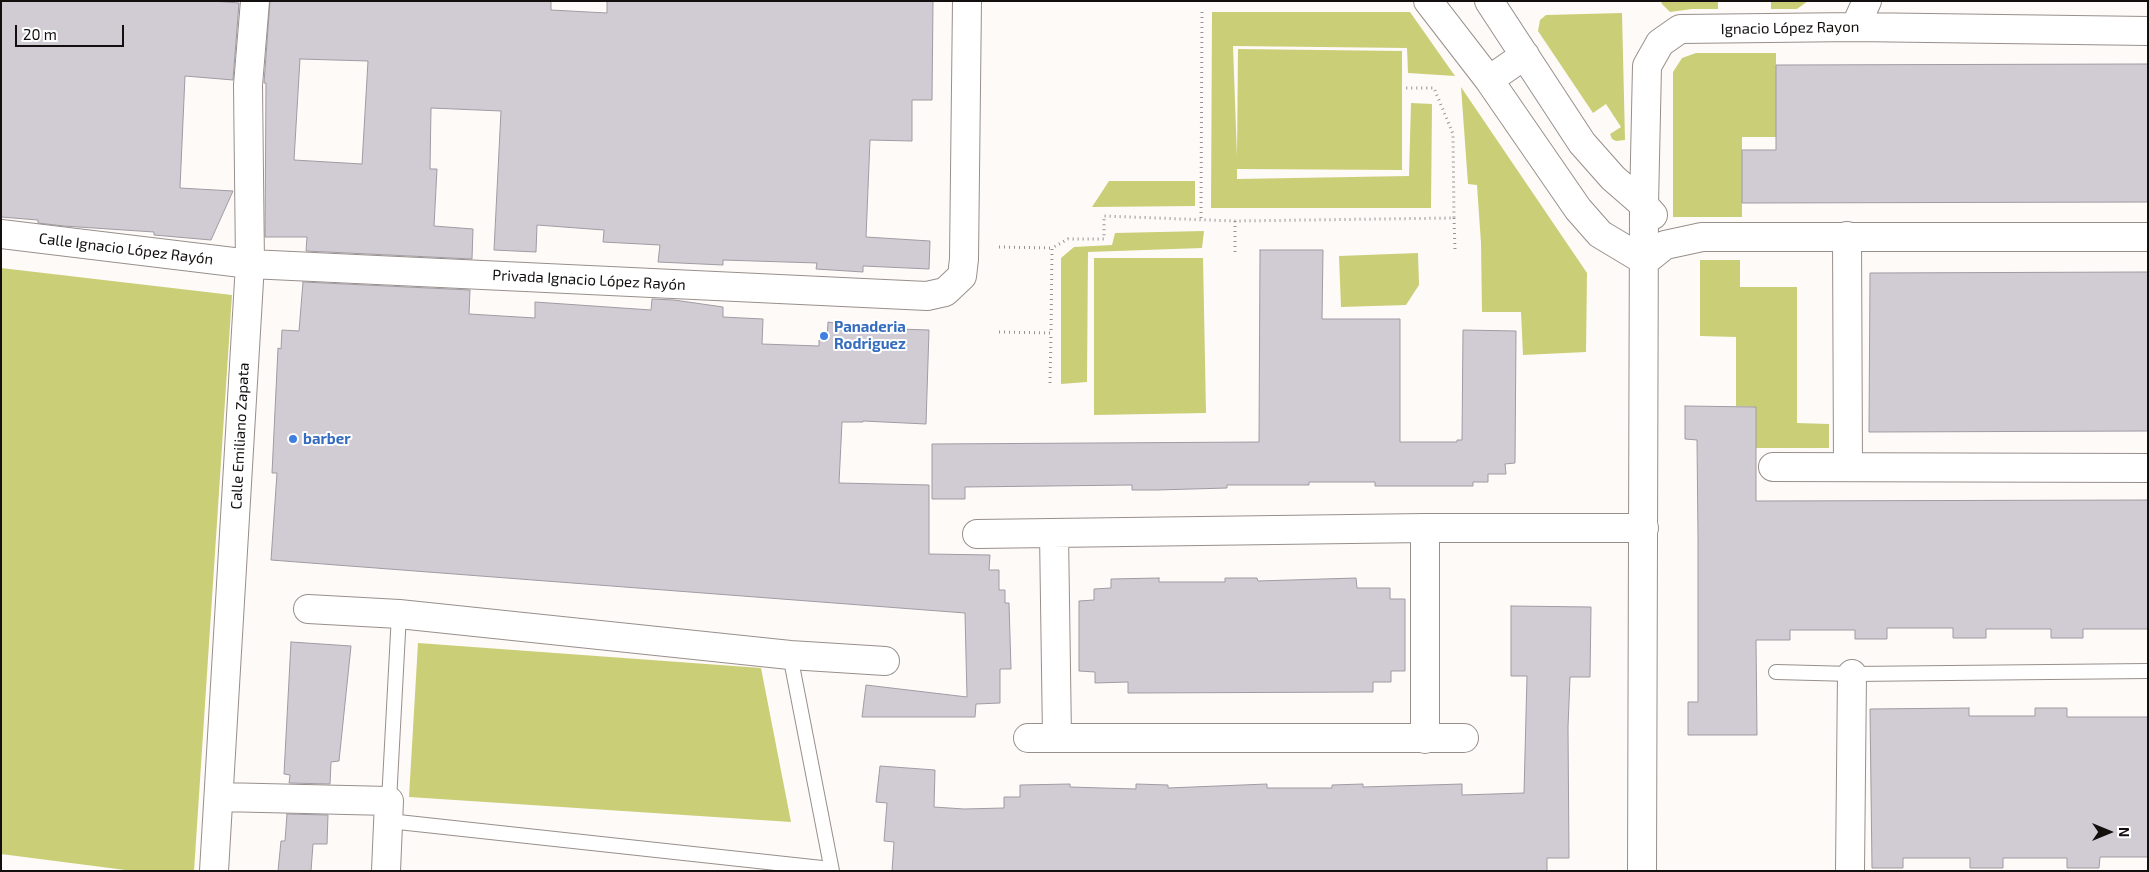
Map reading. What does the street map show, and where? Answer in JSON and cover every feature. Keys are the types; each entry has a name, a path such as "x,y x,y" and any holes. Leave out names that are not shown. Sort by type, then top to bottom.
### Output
{"street":[{"name":"Calle Emiliano Zapata","path":"214,871 220,796 250,264 248,85 255,1"},
{"name":"Privada Ignacio López Rayón","path":"250,264 927,296 945,292 962,276 964,259 967,1"},
{"path":"1428,1 1488,80 1578,209 1600,234 1645,261 1665,245 1702,237 2148,237"},
{"path":"1489,1 1582,143 1613,178 1644,205 1662,228 1702,237"},
{"path":"1855,26 1867,1"},
{"name":"Ignacio López Rayon","path":"1642,871 1644,205 1647,66 1660,43 1680,29 1855,26 2148,31"},
{"path":"1488,80 1525,55"},
{"path":"1549,169 1582,143"},
{"name":"Calle Ignacio López Rayón","path":"1,234 250,264"},
{"path":"1847,236 1848,466"},
{"path":"1773,467 2148,468"},
{"path":"978,534 1425,528 1644,528"},
{"path":"1425,528 1425,739"},
{"path":"1054,533 1056,738"},
{"path":"308,609 399,614 790,655 885,661"},
{"path":"1850,871 1852,674"},
{"path":"1028,738 1464,738"},
{"path":"220,796 389,811 386,871"}],"lane":[{"path":"399,614 389,811 832,870 790,655"},
{"path":"1776,672 1852,674 2148,671"}],"path":[{"path":"1201,218 1202,10"},
{"path":"1405,88 1434,88 1453,134 1455,250"},
{"path":"999,247 1052,248 1068,239 1104,238 1104,216 1201,218 1234,221 1454,218"},
{"path":"1234,221 1234,256"},
{"path":"1050,383 1052,248"},
{"path":"999,332 1051,333"}],"green space":[{"path":"1664,1 1718,1 1718,9 1692,9 1670,12 1661,3"},
{"path":"1771,1 1808,1 1797,9 1771,9"},
{"path":"1212,12 1410,12 1455,76 1408,73 1407,48 1233,46 1237,157 1238,49 1402,51 1402,170 1237,169 1237,179 1409,176 1411,103 1432,104 1431,208 1211,208"},
{"path":"1622,13 1625,140 1616,141 1612,139 1610,134 1621,127 1606,104 1593,113 1538,31 1540,20 1546,15"},
{"path":"1696,53 1776,53 1776,137 1742,137 1742,217 1673,217 1673,72 1682,58"},
{"path":"1461,87 1587,273 1586,352 1523,355 1521,312 1482,312 1481,243 1477,185 1468,184"},
{"path":"1109,181 1195,181 1195,206 1092,207"},
{"path":"1204,231 1202,248 1088,252 1087,382 1061,384 1061,258 1074,247 1112,245 1115,233"},
{"path":"1418,253 1419,285 1406,305 1341,307 1339,256"},
{"path":"1094,258 1203,258 1206,413 1094,415"},
{"path":"1700,260 1740,260 1740,287 1797,287 1797,423 1829,424 1829,448 1756,448 1756,407 1736,406 1736,337 1700,336"},
{"path":"1,268 232,295 194,871 133,871 1,854"},
{"path":"418,643 761,668 791,822 409,797"}],"building":[{"path":"1,1 212,1 239,3 233,80 185,76 180,188 233,191 211,240 154,235 154,232 64,226 38,223 38,220 1,217"},
{"path":"270,1 551,1 551,10 607,13 607,1 933,1 932,100 912,100 912,141 870,140 866,237 930,241 929,269 863,266 863,272 816,269 817,263 723,260 723,265 658,262 660,245 603,242 604,230 537,225 536,252 494,250 501,111 431,108 430,169 437,169 434,226 473,229 472,259 306,251 307,237 265,237 266,83 264,83","holes":["300,59 368,61 362,164 294,160"]},
{"path":"2148,64 2148,202 1742,203 1742,150 1776,150 1776,65"},
{"path":"1260,250 1323,250 1322,319 1400,319 1400,442 1457,442 1457,440 1462,440 1463,330 1516,331 1515,463 1505,464 1506,474 1488,474 1488,482 1473,482 1473,486 1375,486 1375,482 1309,482 1309,485 1227,485 1227,488 1157,490 1132,490 1132,485 965,487 965,499 932,499 932,444 1259,442"},
{"path":"2148,272 2148,431 1869,432 1870,273"},
{"path":"303,282 470,290 469,314 535,318 535,302 651,310 652,299 674,300 723,307 723,317 763,319 762,344 819,346 819,340 827,341 828,322 868,328 929,330 926,424 842,422 839,483 929,485 929,554 990,555 989,570 999,570 999,590 1005,590 1005,603 1009,603 1011,669 1000,669 1000,703 976,704 975,717 862,717 866,685 967,697 965,613 271,560 277,473 272,473 278,348 281,349 282,330 299,331"},
{"path":"1685,406 1756,407 1756,501 2148,500 2148,629 2083,629 2083,638 2051,638 2051,629 1986,629 1986,638 1953,638 1953,628 1887,628 1887,639 1855,639 1855,630 1790,630 1790,640 1756,640 1757,735 1688,735 1688,702 1698,702 1698,538 1697,440 1685,439"},
{"path":"1159,578 1159,582 1225,582 1225,578 1257,578 1258,581 1356,578 1357,588 1390,588 1390,599 1405,599 1405,671 1391,671 1391,682 1373,682 1373,692 1128,693 1128,682 1095,683 1095,672 1079,671 1079,601 1094,600 1094,589 1111,588 1111,579"},
{"path":"1511,606 1591,607 1590,677 1570,677 1568,727 1569,858 1547,858 1547,871 892,871 894,842 884,841 887,803 876,802 880,766 935,770 934,807 964,809 1004,808 1004,797 1020,797 1020,785 1070,784 1070,787 1136,789 1136,784 1168,785 1168,788 1267,784 1267,788 1332,788 1332,785 1363,784 1363,787 1462,784 1462,795 1524,793 1527,676 1511,676"},
{"path":"291,642 351,646 339,761 331,762 330,784 289,783 290,775 284,774"},
{"path":"1969,708 1969,716 2035,716 2035,708 2067,708 2067,717 2148,717 2148,857 2100,857 2099,868 2067,868 2067,858 2003,858 2003,868 1970,868 1970,858 1903,858 1903,868 1872,868 1870,709"},
{"path":"287,814 328,815 327,844 313,844 311,871 278,871 281,841 285,841"}],"place":[{"name":"Panaderia Rodriguez","path":"824,336"},
{"name":"barber","path":"293,439"}]}
